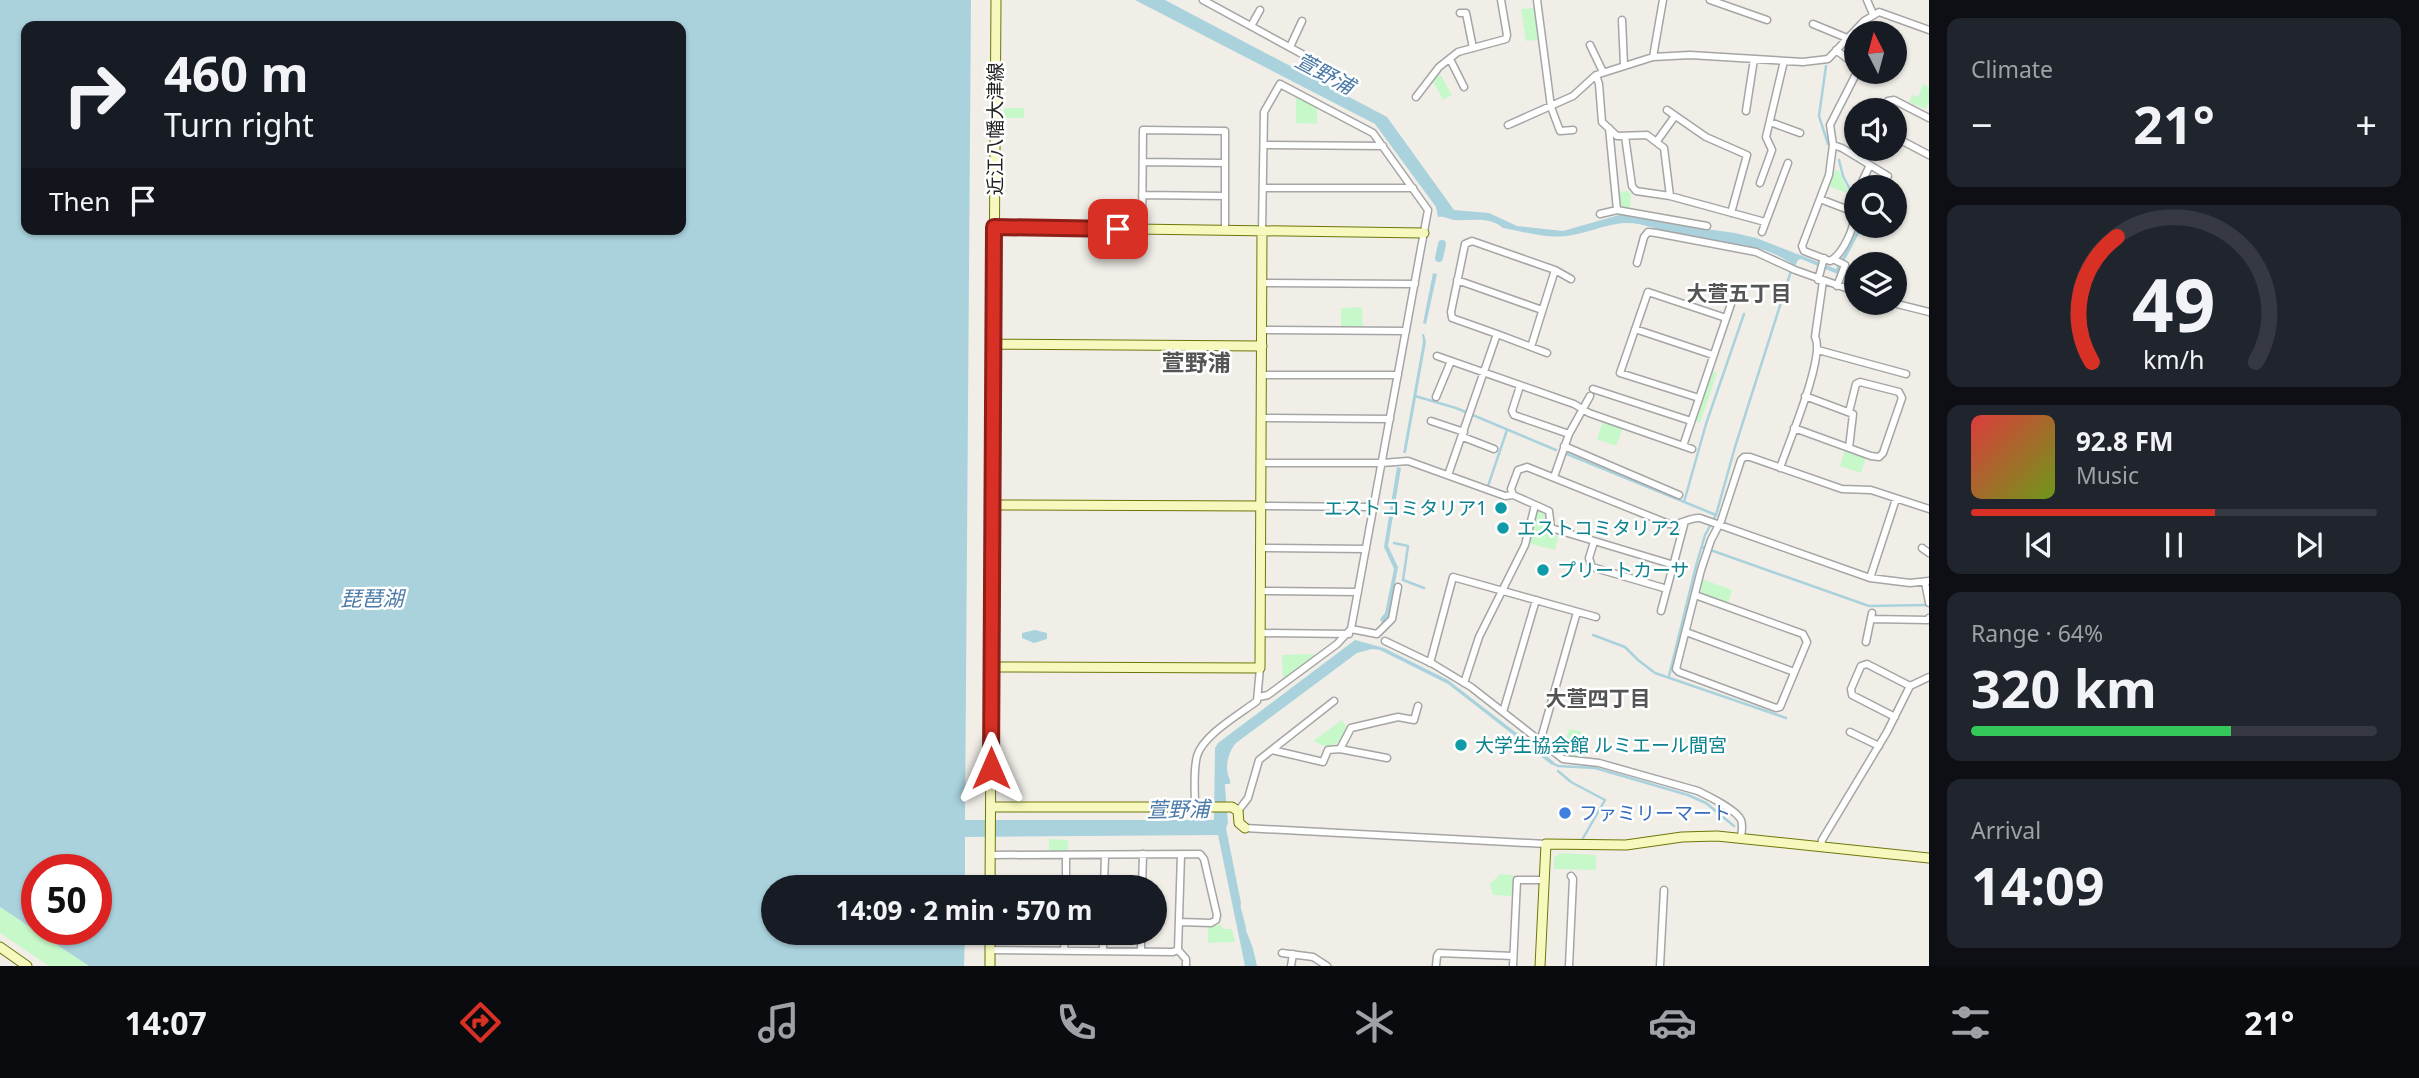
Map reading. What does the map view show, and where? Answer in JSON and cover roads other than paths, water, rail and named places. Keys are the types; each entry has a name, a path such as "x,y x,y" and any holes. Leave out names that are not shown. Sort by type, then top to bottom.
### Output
{"street":[{"name":"近江八幡大津線","path":"990,875 996,0"},
{"path":"1203,0 1217,3 1251,26 1302,54"},
{"path":"1416,97 1439,67 1458,52 1506,39 1502,0"},
{"path":"1537,0 1551,107 1557,128 1560,131 1573,130"},
{"path":"1654,57 1663,0"},
{"path":"1710,0 1767,20"},
{"path":"1867,0 1873,14"},
{"path":"1251,26 1260,10"},
{"path":"1460,13 1466,13 1473,48"},
{"path":"1865,21 1873,14 1885,13 1929,30"},
{"path":"1622,20 1624,65"},
{"path":"1290,47 1302,21"},
{"path":"1813,24 1844,37"},
{"path":"1508,125 1573,96 1599,74 1654,57 1690,55 1819,61 1828,59 1844,41"},
{"path":"1590,46 1599,74 1602,122 1617,136 1647,135 1664,148 1670,196"},
{"path":"1836,50 1844,56"},
{"path":"1450,59 1464,87"},
{"path":"1746,111 1754,59"},
{"path":"1760,183 1772,150 1766,137 1784,61"},
{"path":"1195,806 1196,759 1203,744 1259,697 1264,112 1280,84 1373,133 1428,210 1350,631 1268,695 1259,697"},
{"path":"1840,267 1823,263 1804,251 1802,246 1829,175 1833,145 1830,125 1851,84"},
{"path":"1907,107 1929,118"},
{"path":"1667,110 1706,136 1747,155 1731,213"},
{"path":"1657,141 1675,116"},
{"path":"1770,122 1800,133"},
{"path":"1609,128 1617,210"},
{"path":"1142,229 1143,130 1225,131 1225,230"},
{"path":"1625,136 1632,186 1636,191 1670,196 1765,222"},
{"path":"1907,143 1929,155"},
{"path":"1264,145 1383,146"},
{"path":"1833,145 1886,175"},
{"path":"1143,162 1225,163"},
{"path":"1762,232 1788,163"},
{"path":"1865,175 1870,165"},
{"path":"1263,188 1413,188"},
{"path":"1142,195 1225,196"},
{"path":"1820,200 1854,212 1856,222 1837,257 1840,267 1838,286"},
{"path":"1600,214 1617,210 1707,226"},
{"path":"994,227 1424,233"},
{"path":"1637,263 1648,232 1756,251 1844,288"},
{"path":"1547,353 1452,318 1465,244 1472,241 1555,270 1571,279"},
{"path":"1780,468 1815,369 1819,343 1815,337 1823,263"},
{"path":"1531,347 1555,270"},
{"path":"1457,280 1542,310"},
{"path":"1262,283 1415,284"},
{"path":"1699,398 1620,373 1648,292 1726,318"},
{"path":"1683,446 1732,301"},
{"path":"1907,306 1929,312"},
{"path":"1635,329 1713,355"},
{"path":"1262,330 1406,331"},
{"path":"1448,475 1497,334"},
{"path":"994,344 1262,346"},
{"path":"1818,350 1906,374"},
{"path":"1437,356 1692,449"},
{"path":"1436,397 1451,361"},
{"path":"1262,374 1398,375"},
{"path":"1794,428 1879,457 1884,453 1902,398 1899,392 1860,382 1856,384 1849,412"},
{"path":"1520,386 1512,411 1514,415 1569,434"},
{"path":"1554,477 1569,434 1592,393 1691,421"},
{"path":"1805,396 1853,414 1849,448"},
{"path":"1261,418 1390,419"},
{"path":"1431,421 1494,449"},
{"path":"1564,446 1679,495"},
{"path":"1695,595 1803,634 1807,642 1783,703 1776,708 1676,669 1695,595 1711,540 1741,460 1750,457 1842,489 1871,490 1929,509"},
{"path":"1261,463 1408,461 1505,496 1513,495 1549,511 1551,528 1674,565"},
{"path":"1513,495 1512,487 1518,470 1523,466 1669,524 1680,525 1696,518 1870,578 1899,583 1927,581 1929,603"},
{"path":"1870,578 1896,499"},
{"path":"993,505 1374,507"},
{"path":"1464,683 1479,637 1525,545 1535,505"},
{"path":"1661,611 1685,522"},
{"path":"1594,542 1589,558 1592,567 1667,589"},
{"path":"1260,548 1366,550"},
{"path":"1430,663 1453,577 1596,617"},
{"path":"1260,633 1350,631 1377,634 1392,619 1398,587"},
{"path":"1260,591 1358,592"},
{"path":"1503,712 1536,600"},
{"path":"1540,742 1577,612"},
{"path":"1866,642 1872,616 1929,618"},
{"path":"1686,632 1794,672"},
{"path":"1385,641 1464,683 1563,759 1599,763 1698,790 1741,819 1741,837"},
{"path":"1895,717 1852,695 1851,690 1861,666 1867,664 1910,686"},
{"path":"992,667 1260,668"},
{"path":"1821,847 1822,840 1879,746 1910,686 1929,677"},
{"path":"1334,701 1259,760 1248,797 1238,811 1239,823 1245,828 1546,844 1626,845 1682,837 1741,837 1929,858"},
{"path":"1340,749 1351,728 1398,717 1414,720 1418,706"},
{"path":"1850,732 1879,746"},
{"path":"1272,750 1322,762 1328,750 1340,749 1387,758"},
{"path":"991,811 1195,806 1228,807 1238,811"},
{"path":"1540,966 1546,844"},
{"path":"1181,854 1178,950 1186,958 1186,966"},
{"path":"991,855 1200,854 1204,859 1216,920 1211,923 1180,922"},
{"path":"1066,855 1066,875"},
{"path":"1104,875 1105,855"},
{"path":"1142,875 1143,855"},
{"path":"1569,966 1573,879 1570,876"},
{"path":"1513,966 1517,880 1544,880"},
{"path":"1660,966 1664,890"},
{"path":"989,966 990,945"},
{"path":"1064,945 1064,951"},
{"path":"1103,945 1103,951"},
{"path":"1141,945 1141,951"},
{"path":"0,947 27,966"},
{"path":"990,950 1178,950"},
{"path":"1282,953 1313,957 1327,966"},
{"path":"1436,966 1439,953 1513,956"},
{"path":"1291,966 1293,954"}],"water":[{"name":"琵琶湖","path":"0,0 971,0 965,820 1214,820 1215,748 1218,743 1355,640 1384,648 1448,680 1554,762 1552,765 1448,684 1380,650 1357,653 1236,743 1229,756 1227,771 1230,784 1225,784 1228,823 1226,828 1242,919 1257,966 1245,966 1218,835 965,837 965,875 761,875 761,945 965,945 964,966 89,966 57,945 112,945 112,854 21,854 21,921 0,907"},
{"path":"1135,0 1165,0 1387,117 1454,210 1489,213 1517,226 1563,231 1619,215 1641,216 1756,238 1836,269 1844,254 1844,262 1839,271 1844,277 1801,259 1795,266 1768,251 1753,247 1692,238 1631,223 1555,237 1503,228 1486,220 1438,217 1436,207 1375,124"},
{"path":"1853,238 1857,238 1849,252 1845,252"},
{"path":"1433,273 1437,274 1426,324 1423,323"},
{"path":"1422,334 1426,342 1406,453 1403,453 1423,342"},
{"path":"1397,467 1401,468 1388,546 1398,567 1389,616 1382,623 1380,619 1385,613 1394,569 1384,547"},
{"path":"1035,630 1047,633 1047,639 1034,643 1022,638 1022,633"}],"waterway":[{"path":"1826,66 1819,116 1828,144"},
{"path":"1839,160 1844,178"},
{"name":"萱野浦","path":"1439,258 1442,244"},
{"path":"1716,515 1791,271"},
{"path":"1684,502 1706,424 1744,314"},
{"path":"1415,396 1456,408 1556,450"},
{"path":"1488,486 1507,430"},
{"path":"1567,454 1716,515 1705,535 1669,676"},
{"path":"1394,543 1408,546 1403,580 1424,588"},
{"path":"1702,547 1869,606 1926,605"},
{"path":"1593,635 1625,647 1655,673 1786,718"},
{"path":"1552,763 1558,766 1595,768 1688,795 1706,803 1734,826"},
{"path":"1558,771 1571,782 1605,800 1582,840"},
{"path":"1240,909 1245,929"}],"place":[{"name":"エストコミタリア1","path":"1501,508"},
{"name":"エストコミタリア2","path":"1503,528"},
{"name":"プリートカーサ","path":"1543,570"},
{"name":"大学生協会館 ルミエール間宮","path":"1461,745"},
{"name":"ファミリーマート","path":"1565,813"}],"district":[{"name":"大萱五丁目","path":"1739,293"},
{"name":"萱野浦","path":"1196,362"},
{"name":"大萱四丁目","path":"1598,698"}]}
